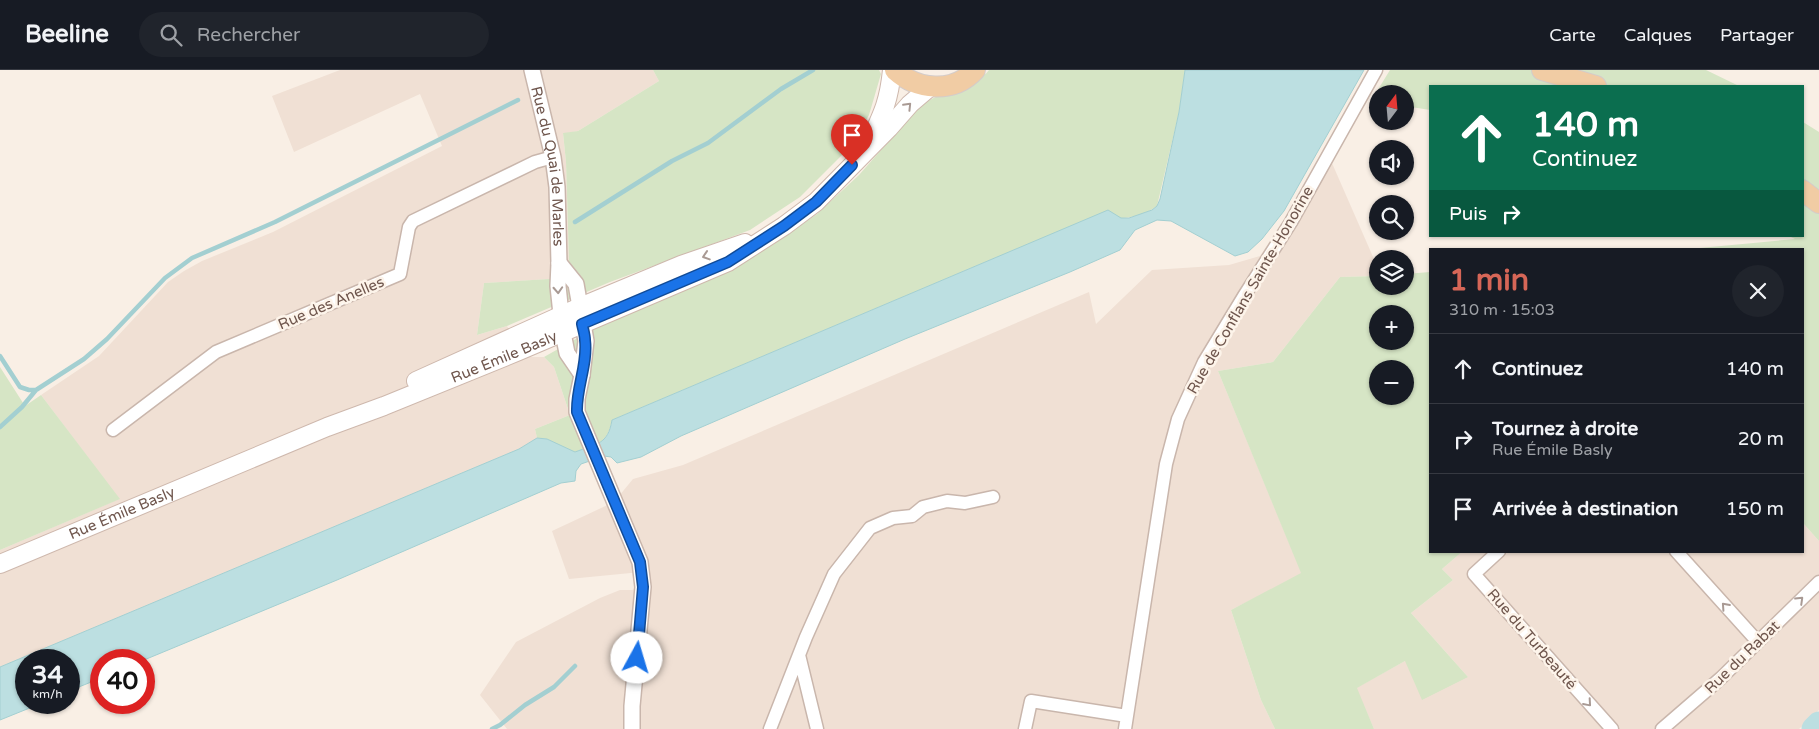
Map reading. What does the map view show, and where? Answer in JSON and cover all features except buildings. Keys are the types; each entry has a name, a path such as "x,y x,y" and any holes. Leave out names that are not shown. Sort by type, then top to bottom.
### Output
{"main road":[{"path":"864,152 884,112 894,70 916,84 930,87 945,86 959,82 975,70"},
{"path":"1542,70 1593,85"},
{"path":"864,152 910,104 930,87"},
{"name":"Rue Émile Basly","path":"327,427 377,398 571,320 720,266 784,226 816,202 864,152"},
{"path":"1804,192 1819,203"},
{"name":"Rue Émile Basly","path":"0,564 327,427 519,351 571,320 681,265 735,247 784,226"}],"street":[{"name":"Rue du Quai de Marles","path":"532,70 553,157 557,187 558,286 571,320"},
{"name":"Rue de Conflans Sainte-Honorine","path":"1125,729 1166,464 1178,418 1204,362 1291,222 1376,70"},
{"name":"Rue des Anelles","path":"113,430 216,352 400,274 409,226 413,221 535,162 553,157"},
{"path":"559,263 576,284 567,353 582,375"},
{"path":"571,320 586,341 582,375 576,399 577,412 640,562 643,587 632,706 632,729"},
{"path":"770,729 834,574 870,528 894,518 912,516 923,507 946,501 965,503 993,497"},
{"name":"Rue du Turbeauté","path":"1497,553 1474,574 1612,729"},
{"path":"1678,553 1758,642"},
{"name":"Rue du Rabat","path":"1662,729 1721,678 1819,582"},
{"path":"799,655 817,729"},
{"path":"1025,729 1031,701 1127,716"}],"shaded area":[{"path":"340,70 653,70 659,81 578,131 563,134 566,162 569,262 583,277 484,283 477,335 507,326 524,357 544,357 554,367 570,415 535,429 537,438 519,449 43,649 15,649 15,661 0,667 0,550 119,499 41,395 99,356 168,282 184,271 202,261 273,232 442,146 420,94 294,152 272,96"},
{"path":"1328,154 1370,250 1369,276 1340,277 1273,362 1218,371 1302,574 1231,610 1261,700 1275,729 507,729 480,695 516,642 600,598 620,590 632,590 643,587 641,572 569,579 552,531 614,502 633,479 683,465 1089,292 1096,324 1152,270 1229,265 1260,256"},
{"path":"1804,524 1819,541 1819,710 1799,729 1374,729 1356,688 1405,661 1468,677 1411,613 1453,580 1442,569 1461,553 1804,553"}],"green space":[{"path":"653,70 879,70 881,74 869,115 852,145 800,197 750,230 610,282 507,326 477,335 484,283 582,277 569,262 566,162 563,133 578,131 659,81"},
{"path":"989,70 1185,70 1179,112 1157,206 1140,215 1121,218 995,258 612,420 604,439 575,453 547,439 537,438 535,429 570,415 554,367 544,357 597,327 716,276 774,244 817,214 859,175 919,107 928,101 976,81"},
{"path":"1390,70 1706,70 1737,85 1429,85 1429,110 1414,107 1414,85 1381,85"},
{"path":"1804,123 1819,132 1819,541 1804,524 1804,248 1700,248 1795,239 1791,237 1804,237"},
{"path":"1429,272 1429,553 1461,553 1442,569 1453,580 1411,613 1468,677 1422,700 1405,661 1357,688 1374,729 1275,729 1261,700 1231,610 1301,573 1218,371 1273,362 1340,277 1369,276 1369,295 1414,295 1414,273"},
{"path":"0,367 25,406 41,395 120,499 0,550"}],"water":[{"path":"1185,70 1364,70 1284,211 1262,239 1248,252 1235,256 1171,221 1157,220 1135,230 1120,250 1070,272 905,339 681,436 641,457 617,463 611,457 604,456 581,464 576,471 575,481 561,483 337,580 155,655 155,649 90,649 90,682 80,687 80,649 43,649 519,449 537,438 547,439 575,452 595,445 604,439 612,420 1108,210 1121,218 1129,218 1152,210 1157,206 1160,199 1179,112"},
{"path":"15,661 15,714 0,720 0,667"}],"waterway":[{"path":"575,222 672,161 708,143 781,89 813,70"},
{"path":"0,427 22,407 36,390 84,359 107,339 165,278 192,258 275,222 518,100"},
{"path":"0,356 20,387 36,390"},
{"path":"492,729 554,687 575,666"},
{"path":"1814,729 1819,724"}],"route":[{"path":"637,658 643,587 640,562 577,412 576,399 582,375 586,341 582,324 704,274 728,262 784,226 816,202 852,165"}]}
